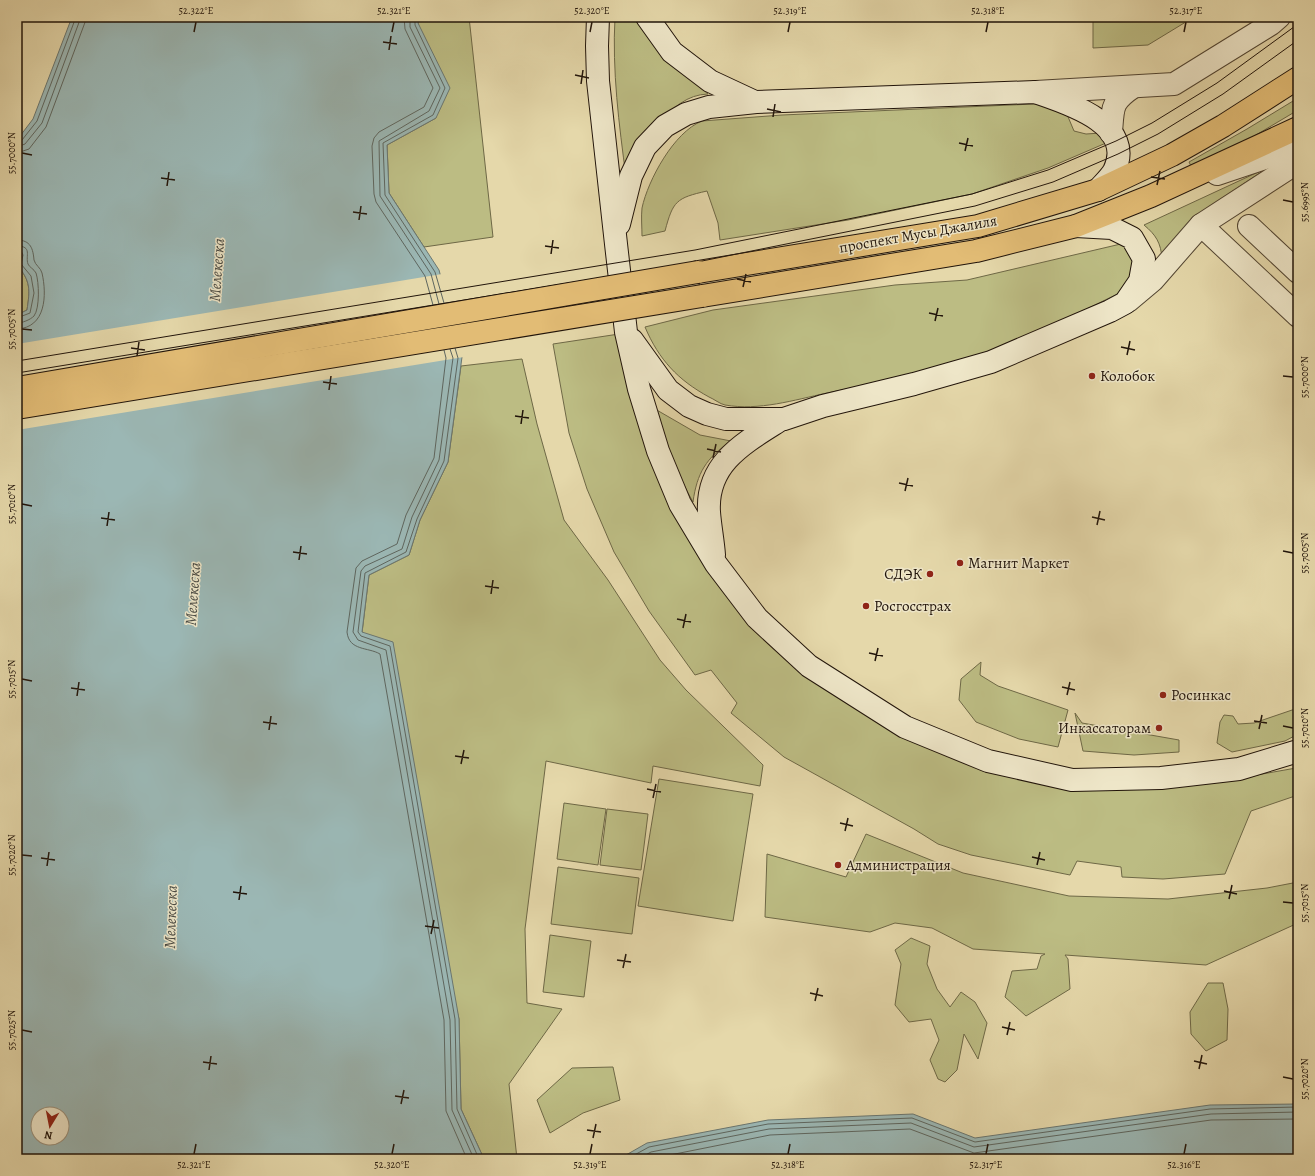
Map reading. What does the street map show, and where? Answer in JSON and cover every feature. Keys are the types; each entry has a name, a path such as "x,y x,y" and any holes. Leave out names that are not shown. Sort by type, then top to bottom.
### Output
{"main road":[{"name":"проспект Мусы Джалиля","path":"17,388 978,226 1098,190 1178,151 1230,122 1298,78"},
{"name":"проспект Мусы Джалиля","path":"17,408 976,251 1076,226 1151,196 1298,128"}],"street":[{"path":"598,17 598,81 615,238 626,332 639,389 658,450 680,504 716,564 757,618 809,666 905,727 988,761 1072,780 1161,778 1239,769 1298,751"},
{"path":"647,17 672,52 710,81 756,102"},
{"path":"615,238 631,176 645,147 665,126 686,114 709,107 756,102 1036,92 1174,84 1271,24 1279,17"},
{"path":"1111,133 1114,104 1121,95 1133,87"},
{"path":"1036,92 1068,104 1093,116 1111,133 1116,141 1118,154 1114,171 1098,190"},
{"path":"1151,196 1298,147"},
{"path":"716,564 709,511 712,487 718,471 726,459 740,445 784,419 823,406 914,384 990,362 1125,303 1153,280 1201,225 1298,162"},
{"path":"1201,225 1298,316"},
{"path":"1076,226 1112,228 1132,238 1144,258 1140,281 1125,303"},
{"path":"1249,226 1298,272"},
{"path":"626,332 668,390 689,406 707,414 726,419 784,419"}],"green space":[{"path":"419,17 469,17 493,237 424,247 389,193 387,145 436,118 418,23"},
{"path":"615,17 639,17 690,79 708,94 694,97 681,103 669,113 650,138 626,177 615,77"},
{"path":"1093,17 1194,17 1148,45 1093,48"},
{"path":"1298,98 1298,110 1251,138 1191,166 1189,162"},
{"path":"1034,104 1048,106 1066,112 1074,131 1086,134 1101,133 1106,143 1048,168 972,194 848,220 720,240 718,223 707,191 688,196 677,202 671,213 665,231 642,236 642,208 656,171 672,146 682,135 702,121 782,115"},
{"path":"1269,167 1207,208 1162,259 1157,240 1152,232 1144,225"},
{"path":"1125,243 1140,260 1129,288 1060,322 988,352 948,365 888,380 776,404 751,407 738,406 723,404 709,397 688,384 671,368 663,359 650,339 645,327 713,310 895,285 967,280"},
{"path":"17,251 20,257 17,265"},
{"path":"17,265 27,281 29,297 27,310 17,315"},
{"path":"619,334 659,481 801,664 1003,771 1223,781 1296,768 1298,771 1298,795 1251,811 1225,874 1163,879 1122,877 1121,867 1077,861 1070,875 971,855 938,844 914,829 784,757 731,713 737,703 711,670 695,675 649,611 614,552 587,489 569,433 553,344"},
{"path":"522,359 537,424 564,520 608,580 660,660 686,690 763,765 760,786 653,766 651,783 546,761 525,929 527,1003 562,1009 509,1084 517,1159 484,1159 461,1109 459,1019 362,633 369,575 409,555 420,520 448,462 461,366"},
{"path":"655,409 700,435 731,441 722,447 704,467 697,483 693,502 671,457"},
{"path":"981,662 980,675 998,686 1068,710 1058,747 1019,739 976,722 959,700 961,679"},
{"path":"1298,708 1298,734 1285,741 1232,752 1217,743 1220,722 1224,715 1233,716 1238,724 1254,723"},
{"path":"1075,713 1082,723 1179,740 1179,752 1134,755 1083,751"},
{"path":"659,779 753,794 733,921 638,906"},
{"path":"564,803 606,809 598,865 557,859"},
{"path":"607,809 648,814 641,870 600,865"},
{"path":"866,834 963,873 1069,896 1168,899 1267,888 1298,882 1298,923 1206,965 1065,955 1068,959 1070,989 1026,1016 1005,997 1012,971 1037,969 1041,956 1045,954 973,949 932,928 895,923 870,932 765,917 767,854 846,877"},
{"path":"558,867 639,878 632,934 551,924"},
{"path":"550,935 591,941 584,997 543,992"},
{"path":"911,938 930,946 927,964 937,989 950,1007 961,992 975,1002 987,1023 978,1059 964,1034 957,1070 945,1082 938,1079 930,1060 939,1040 931,1019 909,1022 895,1005 901,964 895,950"},
{"path":"1208,983 1223,983 1228,1009 1227,1040 1206,1051 1191,1034 1190,1012"},
{"path":"613,1067 620,1100 583,1113 550,1133 537,1100 572,1068"}],"water":[{"name":"Мелекеска","path":"72,17 419,17 418,23 450,88 436,118 387,145 389,193 439,270 462,357 448,462 420,520 409,555 369,575 362,632 393,642 459,1019 461,1109 484,1159 17,1159 17,315 27,310 29,291 25,276 17,265 20,257 17,251 17,216 19,212 17,200 17,140 33,119"},
{"path":"1298,1104 1298,1159 619,1159 647,1143 768,1120 913,1114 975,1138 1210,1105"}],"pier":[{"path":"442,274 464,357 17,430 17,344"}],"tram line":[{"path":"17,361 695,250 972,194 1048,170 1116,141 1152,123 1217,83 1298,24"},
{"path":"17,373 697,262 975,206 1053,182 1118,154 1158,134 1223,94 1298,40"}],"place":[{"name":"Колобок","path":"1092,376"},
{"name":"Магнит Маркет","path":"960,563"},
{"name":"СДЭК","path":"930,574"},
{"name":"Росгосстрах","path":"866,606"},
{"name":"Росинкас","path":"1163,695"},
{"name":"Инкассаторам","path":"1159,728"},
{"name":"Администрация","path":"838,865"}]}
